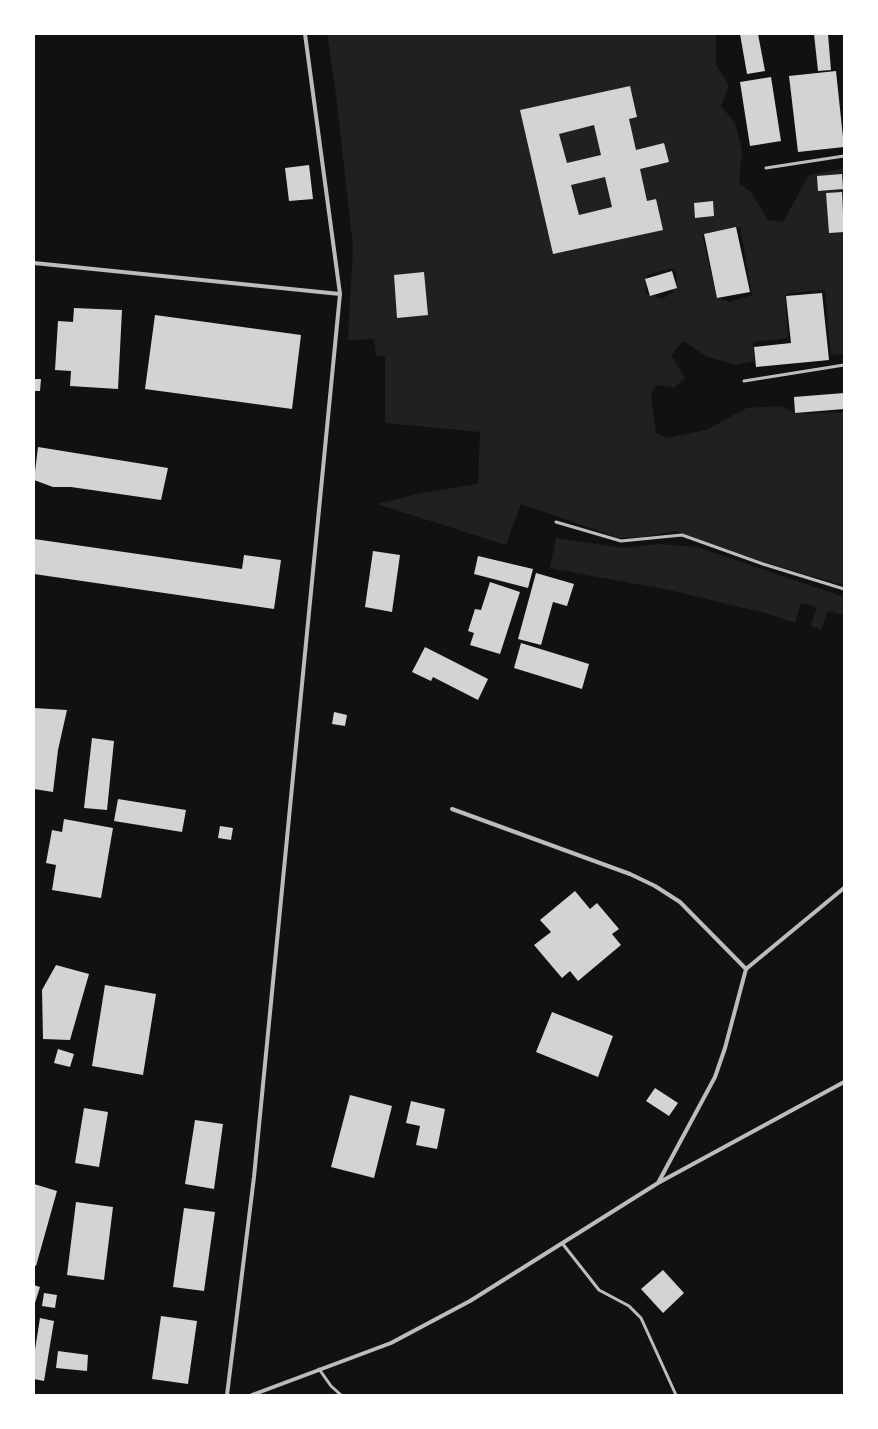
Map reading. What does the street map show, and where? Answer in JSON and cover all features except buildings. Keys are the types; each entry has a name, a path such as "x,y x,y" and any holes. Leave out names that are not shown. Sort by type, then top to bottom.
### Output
{"street":[{"path":"227,1395 254,1177 340,294 305,34"},
{"path":"34,263 340,294"},
{"path":"452,809 630,874 655,886 680,902 746,969"},
{"path":"658,1183 715,1077 725,1048 746,969 844,888"},
{"path":"252,1395 391,1343 470,1301 658,1183 844,1082"}],"lane":[{"path":"766,168 844,156"},
{"path":"744,381 844,365"},
{"path":"556,522 621,541 682,535 763,564 844,589"},
{"path":"562,1243 599,1290 629,1306 642,1318 676,1395"},
{"path":"319,1369 331,1386 341,1395"}],"shaded area":[{"path":"327,34 716,34 716,65 729,85 721,106 735,123 742,151 739,184 751,192 768,220 783,222 809,175 844,168 844,354 831,355 825,290 790,293 785,295 788,338 753,342 754,361 735,365 705,356 684,341 671,355 685,378 674,388 656,385 651,396 656,433 668,438 706,430 747,408 781,406 796,414 844,412 844,585 769,564 676,531 642,537 619,538 521,504 506,545 377,504 422,493 478,484 480,432 385,423 385,356 376,356 374,339 348,340 353,247 336,95","holes":["740,227 752,295 729,302 717,297 702,235","674,268 677,275 673,292 662,299 645,293 647,275"]},
{"path":"556,538 623,548 660,544 697,547 844,597 844,615 828,611 821,630 811,626 817,607 801,603 795,623 769,614 669,590 550,568"}]}
